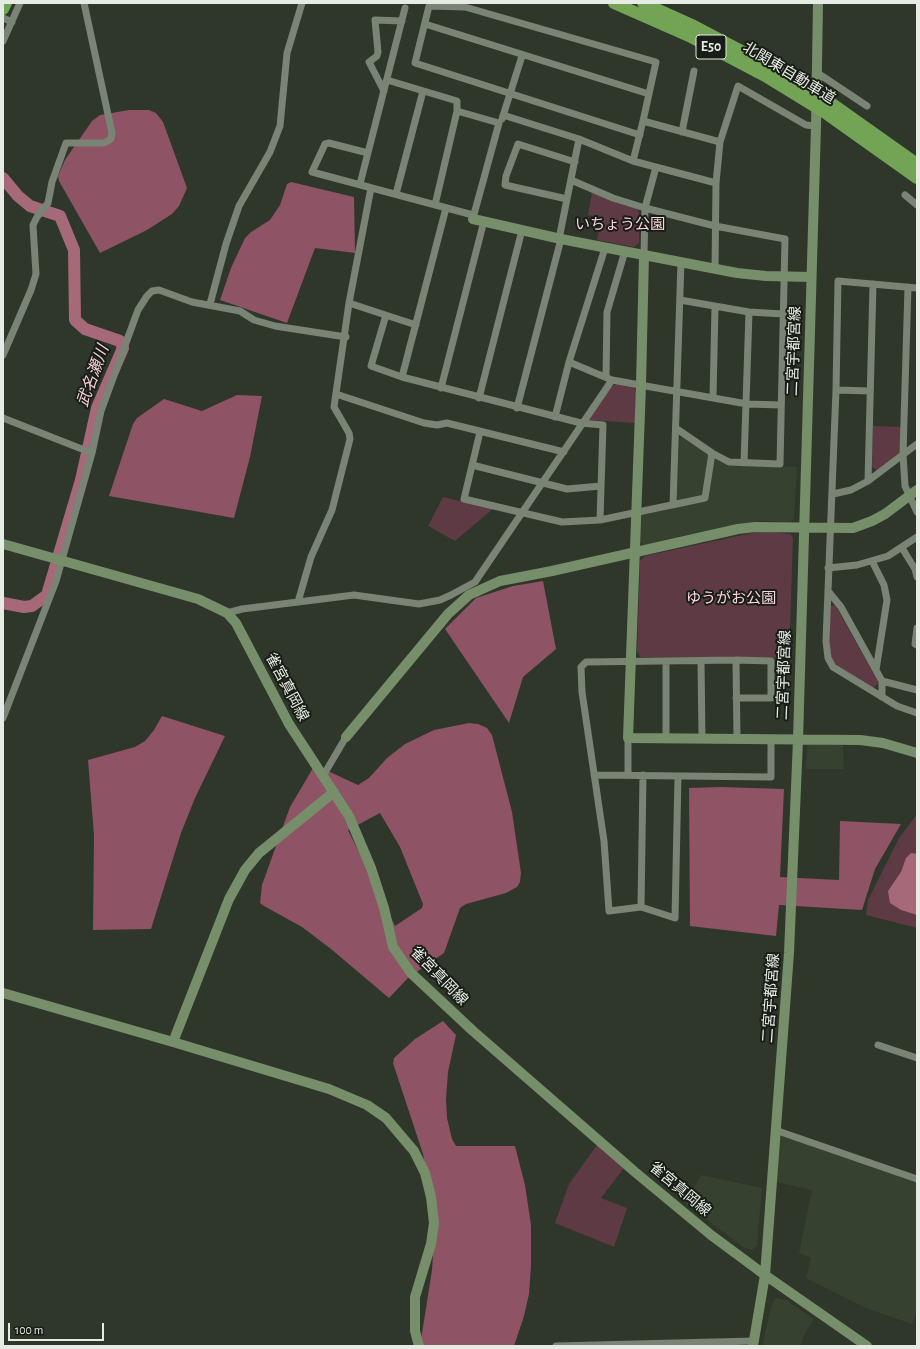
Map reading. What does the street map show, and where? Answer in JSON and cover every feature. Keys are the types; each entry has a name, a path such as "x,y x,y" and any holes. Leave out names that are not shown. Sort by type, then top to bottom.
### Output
{"highway":[{"path":"3,9 6,3"},
{"name":"北関東自動車道","path":"614,3 689,36 738,60 805,99 828,108 917,164"},
{"name":"北関東自動車道","path":"643,3 742,50 804,86 828,108 917,178"}],"street":[{"path":"3,41 20,3"},
{"path":"3,355 31,290 36,274 33,225 36,217 48,203 52,182 66,143 104,143 111,139 112,133 84,3"},
{"path":"210,304 226,244 239,206 270,152 280,126 287,53 302,3"},
{"name":"二宮宇都宮線","path":"753,1344 765,1275 789,953 798,740 816,126 818,3"},
{"path":"633,161 640,135 656,62 465,7 429,6 415,63 640,135"},
{"path":"360,184 406,8"},
{"path":"3,18 12,22"},
{"path":"384,91 369,62 377,56 378,52 376,20 402,21"},
{"path":"425,24 522,56 649,94"},
{"path":"473,217 500,123 522,56"},
{"path":"682,132 694,71"},
{"path":"816,72 867,106"},
{"path":"387,80 456,101 457,111 435,205"},
{"path":"715,268 716,183 720,142 738,86 806,125 816,126"},
{"path":"396,194 422,91"},
{"path":"457,111 500,123"},
{"path":"503,115 580,139 633,161 716,183"},
{"path":"643,121 720,142"},
{"path":"517,408 560,239 580,139"},
{"path":"368,153 329,143 325,144 312,172 446,208 484,221 560,239 744,274 811,277"},
{"path":"567,198 505,184 506,176 518,144 575,162"},
{"path":"628,775 630,661 641,385 645,208 656,167"},
{"path":"571,180 613,198 645,208 715,226 785,240 780,464 729,462 712,453 677,429"},
{"path":"298,602 310,557 332,510 350,439 349,433 334,407 346,337 349,303 371,188"},
{"path":"905,195 917,205"},
{"path":"402,377 446,208"},
{"path":"440,388 484,221"},
{"path":"479,398 522,230"},
{"path":"555,417 569,362 605,248"},
{"path":"227,613 242,609 354,595 419,604 440,600 474,582 520,513 564,452 609,378 607,312 625,252"},
{"path":"673,505 677,429 681,262"},
{"path":"917,288 838,281 833,494 828,568 826,641 828,658 832,667 897,706 917,713"},
{"path":"868,481 873,284"},
{"path":"908,287 903,454 905,486 913,493 917,512"},
{"path":"3,718 62,562 92,453 101,411 138,310 147,296 152,291 159,290 192,302 210,304 240,311 254,320 276,326 346,337"},
{"path":"680,300 750,312 784,314"},
{"path":"349,303 416,325"},
{"path":"713,398 715,307"},
{"path":"744,463 750,312"},
{"path":"386,315 371,366 440,388 517,408 581,423 603,425 600,520"},
{"path":"569,362 609,378 678,393 747,404 781,405"},
{"path":"836,390 870,391"},
{"path":"336,394 424,423 437,425 447,423 564,452"},
{"path":"3,418 92,453"},
{"path":"480,432 464,499 562,522 600,520 705,498 712,453"},
{"path":"833,494 851,490 868,481 917,444"},
{"path":"472,465 567,489 601,486"},
{"path":"323,776 346,737 453,610 469,595 500,581 552,571 738,529 755,527 852,528 885,514 913,493"},
{"path":"828,568 857,566 888,556 917,537"},
{"name":"雀宮真岡線","path":"3,544 62,562 198,599 227,613 236,623 289,724 349,816 371,868 384,908 393,947 411,973 473,1031 629,1167 711,1235 765,1275 867,1346"},
{"path":"902,548 915,569 917,577"},
{"path":"872,561 884,585 887,600 876,670"},
{"path":"828,591 841,607 882,681 882,697"},
{"path":"440,600 448,604 453,610"},
{"path":"917,628 915,644 917,645"},
{"path":"736,660 737,739"},
{"path":"666,661 666,738"},
{"path":"701,661 702,738"},
{"path":"678,776 675,918 641,907 609,911 604,841 582,692 581,667 586,662 771,661 770,698 736,698"},
{"path":"882,681 917,690"},
{"path":"628,738 798,740 845,739 872,741 917,753"},
{"path":"594,775 771,777 771,739"},
{"path":"641,907 643,775"},
{"path":"173,1042 229,900 245,870 259,853 334,792"},
{"path":"3,993 173,1042 345,1096 367,1105 386,1118 401,1134 414,1152 425,1173 431,1197 434,1223 431,1244 415,1297 415,1331 419,1346"},
{"path":"878,1045 917,1058"},
{"path":"775,1130 917,1179"},
{"path":"556,1346 753,1344"}],"shaded area":[{"path":"129,110 149,110 156,113 163,122 187,188 179,206 172,214 147,230 100,253 59,181 58,176 65,160 92,121 100,115"},
{"path":"291,182 354,197 355,253 315,248 287,323 220,300 231,268 245,238 251,232 270,220 280,205 287,184"},
{"path":"237,395 262,396 250,457 234,518 109,496 133,424 137,418 164,399 202,411"},
{"path":"682,436 728,465 797,467 794,519 790,522 759,521 736,525 645,545 639,542 641,515 676,508 679,439"},
{"path":"543,581 556,649 523,677 509,723 445,629 476,598 513,586"},
{"path":"162,716 225,736 195,798 181,833 151,929 93,930 94,835 88,760 135,747 145,741 154,730"},
{"path":"469,723 478,724 487,728 492,735 512,812 521,873 520,882 517,887 506,893 466,904 460,908 444,953 408,978 389,998 331,949 302,927 260,903 262,885 290,807 313,768 317,766 358,785 369,778 387,758 405,744 434,730","holes":["380,813 400,847 423,904 422,908 395,926 348,830"]},
{"path":"843,745 844,769 806,769 807,746"},
{"path":"721,787 784,789 780,877 839,880 840,821 901,824 875,869 862,910 779,905 776,936 690,926 689,788"},
{"path":"911,853 917,854 917,915 901,910 890,903 888,891 901,872 906,858"},
{"path":"443,1021 456,1035 448,1072 446,1099 447,1118 452,1139 456,1146 515,1146 525,1185 531,1225 531,1266 529,1294 524,1316 514,1346 420,1346 432,1270 434,1239 432,1199 423,1154 393,1063 394,1058 415,1039"},
{"path":"779,1134 917,1182 917,1312 912,1324 866,1308 806,1278 811,1258 799,1253 812,1190 775,1182"},
{"path":"701,1175 762,1188 757,1246 752,1250 743,1247 685,1203"},
{"path":"775,1298 786,1300 814,1319 804,1335 801,1346 762,1346 771,1307"}],"green space":[{"name":"いちょう公園","path":"592,192 615,202 637,209 639,213 639,243 634,247 597,240 601,218 588,215"},
{"path":"618,384 634,387 636,392 635,423 590,420 588,418 610,387"},
{"path":"873,426 902,427 901,449 899,454 877,470 872,467"},
{"path":"443,497 493,509 455,541 428,526"},
{"name":"ゆうがお公園","path":"771,532 790,534 793,538 789,658 640,657 637,651 640,561 645,556 752,533"},
{"path":"835,605 879,683 873,688 838,666 831,659 829,649 830,606"},
{"path":"917,814 917,928 866,915 868,900 899,838"},
{"path":"597,1145 624,1168 601,1198 627,1208 614,1247 555,1223 569,1184"}],"waterway":[{"name":"武名瀬川","path":"3,178 18,196 30,206 60,216 74,250 75,320 85,329 120,341 123,348 97,408 81,480 47,595 32,606 24,607 3,603"}]}
